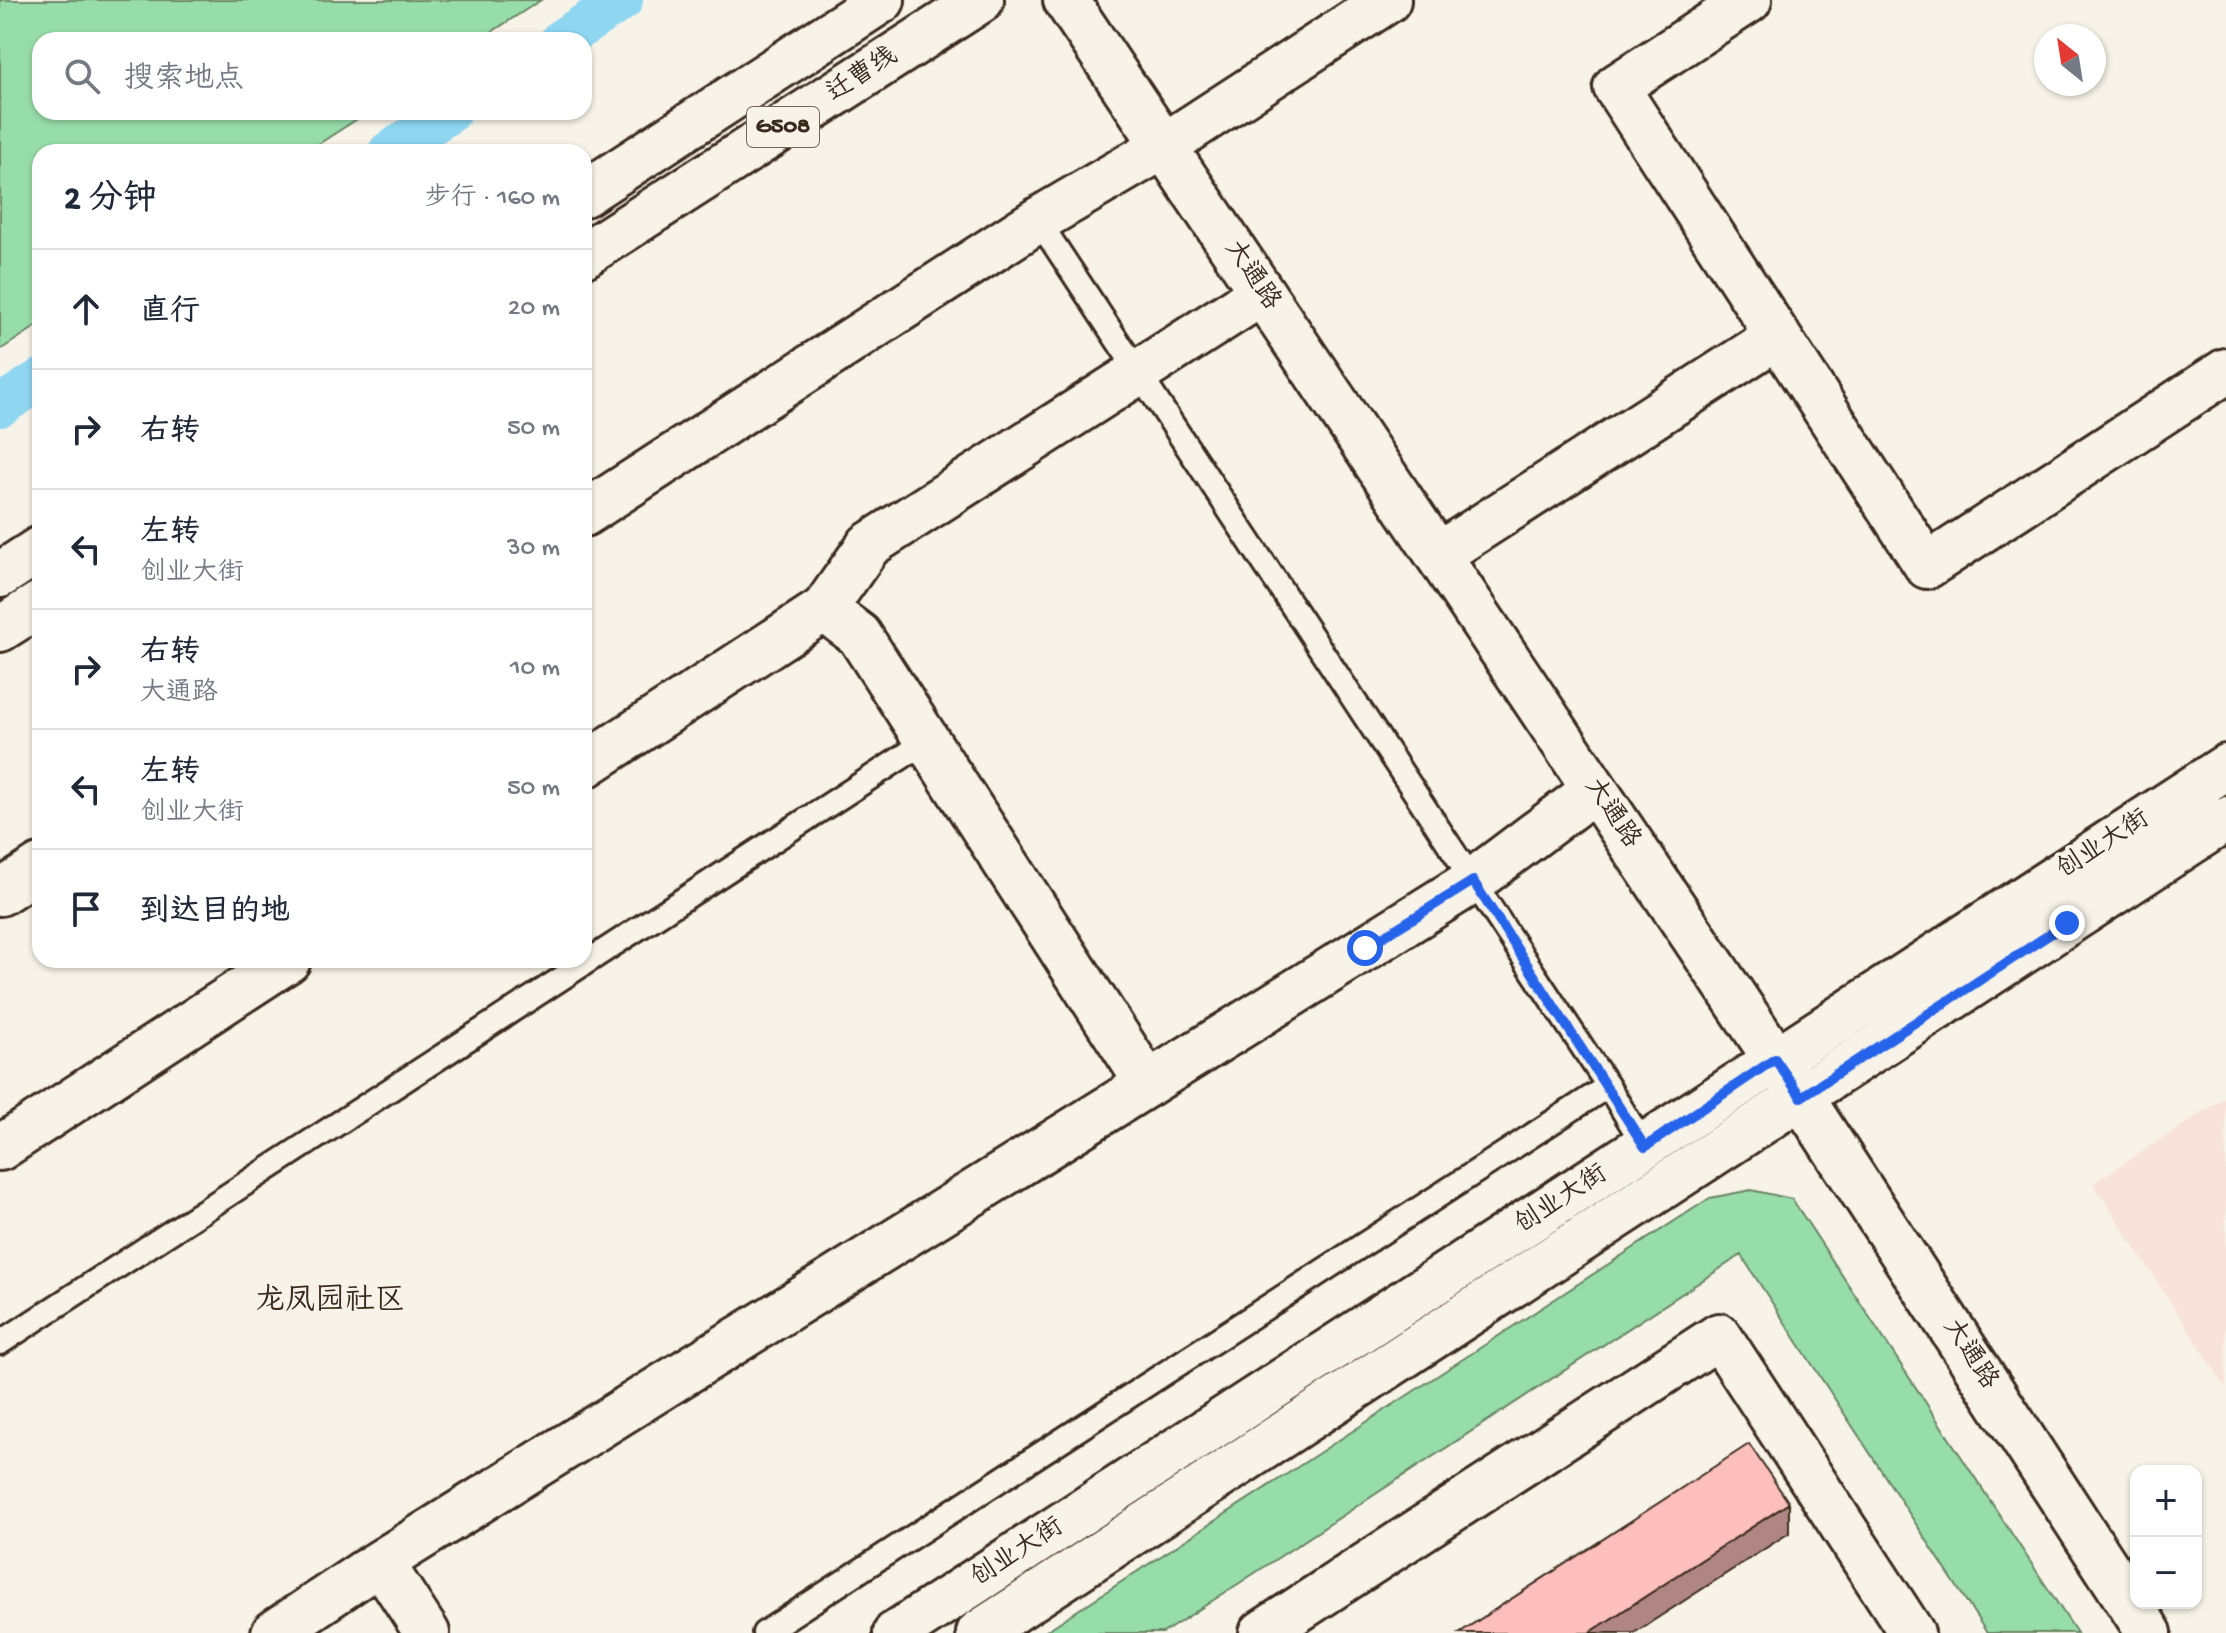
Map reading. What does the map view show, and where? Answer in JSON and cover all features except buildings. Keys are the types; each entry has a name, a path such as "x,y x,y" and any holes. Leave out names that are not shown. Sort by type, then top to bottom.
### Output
{"main road":[{"name":"迁曹线","path":"592,189 882,0"},
{"name":"迁曹线","path":"592,250 981,0"},
{"name":"大通路","path":"1066,0 1801,1097 2149,1633"},
{"path":"592,509 1038,220 1164,146 1388,0"},
{"path":"1749,0 1616,87 1927,566 2226,371"},
{"path":"592,761 824,609 869,545 1262,293"},
{"path":"1444,565 1785,347"},
{"path":"0,575 32,554"},
{"path":"0,629 32,609"},
{"path":"824,609 859,635 1148,1084"},
{"name":"创业大街","path":"896,1633 2226,767"},
{"path":"274,1633 372,1568 1473,881 1594,790"},
{"name":"创业大街","path":"979,1633 2226,819"},
{"path":"0,893 32,872"},
{"path":"0,1148 276,968"},
{"path":"1262,1633 1719,1336 1912,1633"},
{"path":"372,1568 400,1633"},
{"path":"372,1568 427,1633"}],"lane":[{"path":"1038,220 1608,1086 1645,1147"},
{"path":"592,959 927,741"},
{"path":"0,1343 577,968"},
{"path":"764,1633 1608,1086"}],"shaded area":[{"path":"2226,1097 2226,1388 2093,1183"}],"green space":[{"path":"0,0 541,0 491,32 32,32 32,120 356,120 318,144 32,144 32,329 0,350"},
{"path":"1751,1190 1792,1199 2077,1633 1987,1633 1741,1255 1163,1633 1043,1633 1710,1198"}],"waterway":[{"path":"573,32 622,0"},
{"path":"401,144 438,120"},
{"path":"0,406 32,385"}],"district":[{"name":"龙凤园社区","path":"330,1302"}],"route":[{"path":"1365,948 1473,881 1645,1147 1775,1059 1801,1097 2067,923"}]}
